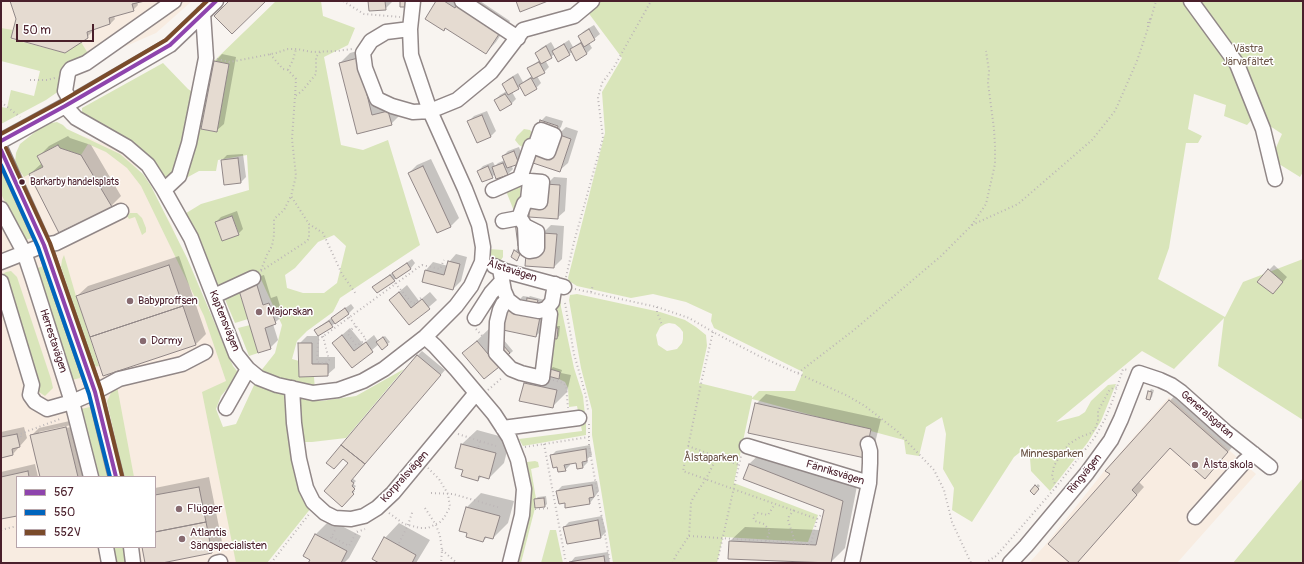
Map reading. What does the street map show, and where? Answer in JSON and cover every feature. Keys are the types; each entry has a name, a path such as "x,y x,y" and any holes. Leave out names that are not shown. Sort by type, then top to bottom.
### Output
{"street":[{"path":"68,104 65,92 68,73 71,69 86,63 174,1"},
{"path":"1,140 68,104 170,45 216,1"},
{"name":"Ålstavägen","path":"413,1 411,55 430,111 465,189 479,225 483,247 482,262 501,275 559,285"},
{"path":"462,1 518,38"},
{"path":"411,23 386,32 370,41 364,53 365,68 377,99 392,106 413,112 430,111 457,100 491,72 523,30 574,16 592,1"},
{"path":"1191,1 1237,64 1263,129 1275,179"},
{"path":"164,190 179,176 189,143 206,57 203,13"},
{"name":"Kaptensvägen","path":"68,104 76,118 126,147 148,165 191,238 236,354 248,369 259,378 276,385 314,393 338,390 363,381 384,369 425,337 456,306 471,286 482,262"},
{"path":"503,220 522,222 524,204 528,200 525,179 531,146 535,147"},
{"name":"Herrestavägen","path":"1,150 44,245 95,392 116,476"},
{"path":"493,190 525,179"},
{"name":"Herrestavägen","path":"1,209 24,252 72,402 91,476"},
{"path":"1,261 44,245 56,243 121,211"},
{"path":"214,296 257,275"},
{"path":"501,275 504,291 508,300 517,307 539,311 546,309 552,302 559,285"},
{"path":"475,318 501,275"},
{"path":"1,282 32,385 30,395 35,402 47,410 72,402 120,379 182,364 205,352"},
{"path":"508,300 503,304 500,310 497,322 497,342 495,350 511,369 542,378 550,314 546,309"},
{"path":"425,337 440,351 494,414 509,437 514,449 519,463 524,489 522,515 510,563"},
{"path":"226,408 248,369"},
{"name":"Generalsgatan","path":"1139,373 1171,384 1270,467"},
{"name":"Ringvägen","path":"1010,563 1087,473 1111,440 1139,373"},
{"name":"Korpralsvägen","path":"292,388 294,423 299,459 306,488 313,502 325,512 335,518 351,519 364,516 381,504 446,429 478,396"},
{"path":"503,428 573,419"},
{"path":"868,444 870,451 869,483"},
{"name":"Fänriksvägen","path":"745,449 869,483 852,563"},
{"path":"1195,517 1244,462 1254,454"},
{"path":"106,548 109,563"},
{"path":"131,548 133,563"}],"path":[{"path":"343,1 364,14 411,23"},
{"path":"651,1 614,67 602,83 598,98 602,138 574,242 559,285 657,306 689,318 759,356 848,396 865,406 897,431 931,466 939,477 952,522 971,563"},
{"path":"971,226 1018,204 1092,140 1115,110 1137,61 1152,18 1156,1"},
{"path":"206,57 230,62 288,49 320,52 346,49"},
{"path":"288,70 296,49"},
{"path":"798,373 827,352 941,256 971,226 986,204 995,164 994,129 988,83 989,71 986,51"},
{"path":"295,96 302,91 316,74 316,56 320,52"},
{"path":"257,275 272,246 274,219 284,210 291,196 296,176 292,139 296,79 288,70 283,69 270,54"},
{"path":"30,80 47,80 68,73"},
{"path":"1,102 20,117 26,114"},
{"path":"291,196 309,224 323,233 342,274 356,294"},
{"path":"257,275 307,241 309,238 309,224"},
{"path":"323,336 329,360 328,362 323,363 318,362 317,342 323,336 422,265 440,268 444,260"},
{"path":"395,283 412,302 414,303 422,297"},
{"path":"591,292 593,285"},
{"path":"657,306 657,312 662,325"},
{"path":"349,317 356,326 366,339 358,345 356,345 348,334 348,332 356,326"},
{"path":"475,318 474,326 495,350"},
{"path":"713,332 683,470 817,519"},
{"path":"478,396 511,369"},
{"path":"985,563 996,556 1056,486 1095,437 1105,418 1123,369 1139,373"},
{"path":"542,378 563,383 566,386 573,419"},
{"path":"1056,486 1052,476 1054,466 1060,456 1069,444 1080,437 1091,433 1095,429 1098,421 1098,411 1109,391 1117,387"},
{"path":"21,437 20,434 61,418"},
{"path":"446,429 496,446"},
{"path":"1091,433 1095,437"},
{"path":"514,449 589,437"},
{"path":"478,448 480,441"},
{"path":"544,444 566,563"},
{"path":"688,446 739,465"},
{"path":"717,563 739,465 745,449"},
{"path":"673,563 675,557 689,536 691,503 693,498 706,479 717,457"},
{"path":"381,504 389,512 408,525 420,528 428,528 436,525 444,518 450,507 448,494 439,479 420,460"},
{"path":"431,493 453,494 501,508"},
{"path":"766,541 770,531 764,524 755,521 753,516 758,513 768,515 775,503"},
{"path":"271,563 316,505"},
{"path":"425,508 436,525 440,536 442,550 441,563"},
{"path":"535,509 550,508"},
{"path":"399,543 408,525 413,510"},
{"path":"794,510 789,516 788,520 795,543"},
{"path":"689,536 811,544 817,519 822,514"},
{"path":"332,537 349,546 357,532 358,517"},
{"path":"1,530 16,526"},
{"path":"442,550 457,563"}],"shaded area":[{"path":"1,1 192,1 156,33 78,67 1,49"},
{"path":"66,130 127,152 171,224 234,377 205,396 238,563 1,563 1,166"},
{"path":"1169,397 1256,474 1177,563 1029,563 1047,543 1105,470"}],"green space":[{"path":"276,1 321,1 323,16 355,28 348,45 324,57 341,145 363,150 388,140 420,245 340,298 333,312 307,331 297,341 292,359 299,361 299,377 314,377 315,390 260,372 275,353 282,325 259,275 245,275 217,292 183,215 201,204 249,190 247,155 218,160 216,171 199,171 177,183 165,184 82,114 82,108 163,63 188,89 206,101 201,129 216,132 229,64 214,61","holes":["232,216 239,234 222,241 215,222","334,235 346,246 337,283 324,293 303,293 287,288 285,275 295,268 318,242"]},
{"path":"602,1 1303,1 1303,172 1300,177 1271,159 1282,134 1255,116 1247,125 1224,116 1226,105 1194,94 1188,129 1202,136 1198,143 1186,143 1169,248 1158,279 1225,317 1243,282 1303,259 1303,420 1218,366 1224,318 1174,369 1142,351 1056,422 1079,416 1085,412 1091,401 1108,385 1116,384 1101,421 1088,442 1050,491 1031,471 1029,445 1014,457 972,522 952,510 954,488 943,469 946,434 942,417 926,427 919,456 906,454 904,440 752,399 734,483 818,515 808,542 723,537 717,563 613,563 592,435 592,410 581,368 569,300 570,295 577,294 660,312 685,320 696,327 706,335 707,346 699,383 752,396 752,398 759,391 795,391 803,372 714,328 711,321 712,314 686,302 653,294 631,298 577,286 569,281 568,278 605,133 602,92 622,58 587,11","holes":["665,324 675,324 683,332 682,343 677,349 667,351 658,345 656,335 660,327"]},
{"path":"1,28 13,30 11,39 65,53 81,42 89,55 59,91 46,100 1,124 1,107 7,108 11,90 34,96 40,71 1,61"},
{"path":"57,122 67,129 120,154 143,174 151,186 187,258 233,366 237,371 237,377 221,396 216,409 223,427 236,424 255,383 288,395 321,401 356,396 404,369 346,438 312,442 292,442 295,476 311,508 267,563 236,563 202,392 226,381 204,316 141,186 127,168 106,152 88,144 81,155 60,148 57,145 37,156 43,167 24,177 15,163 16,153 20,144 45,124"},
{"path":"524,129 530,130 534,135 524,148 515,140"},
{"path":"1,164 34,237 26,240 24,238 1,194"},
{"path":"521,181 519,216 506,215 514,211 504,186"},
{"path":"130,213 137,213 142,218 146,232 142,235 135,217 129,219 127,216"},
{"path":"489,249 503,250 503,257 501,260 496,260 491,255"},
{"path":"64,255 99,366 94,367 61,267"},
{"path":"44,266 82,375 80,378 72,380 34,269"},
{"path":"11,271 17,277 51,379 53,388 45,396 39,392 3,274"},
{"path":"239,291 248,319 235,323 224,297"},
{"path":"560,292 561,307 574,368 583,396 586,435 523,446 519,439 582,431 577,406 569,407 568,388 565,382 559,379 560,372 550,369 553,339 557,339 558,328 550,327 555,310 556,293"},
{"path":"250,325 258,353 249,356 238,328"},
{"path":"117,386 134,476 124,476 107,401"},
{"path":"90,407 92,409 109,476 96,476 79,412 81,409"},
{"path":"527,462 538,462 539,467 531,469 536,499 534,499 535,508 521,563 517,563 530,507"},
{"path":"1303,478 1303,563 1233,563"},
{"path":"550,530 556,530 563,563 541,563"},
{"path":"111,548 124,548 127,563 113,563"}],"building":[{"path":"10,1 145,1 132,4 134,11 109,18 110,24 87,32 88,38 65,53 11,38 16,19"},
{"path":"229,1 266,1 232,34 214,16"},
{"path":"368,1 385,1 386,10 369,11"},
{"path":"400,1 406,1 406,7 400,7"},
{"path":"436,1 444,1 455,8 458,3 501,31 486,54 445,28 444,31 425,19"},
{"path":"516,1 548,1 520,12"},
{"path":"589,29 595,40 584,47 578,36"},
{"path":"581,43 587,54 576,61 570,49"},
{"path":"564,44 570,55 558,62 552,51"},
{"path":"546,46 552,58 541,64 535,53"},
{"path":"358,58 372,115 388,111 392,125 357,134 339,63"},
{"path":"214,61 229,64 217,132 201,129"},
{"path":"539,62 545,73 533,79 527,68"},
{"path":"513,77 519,89 508,95 502,84"},
{"path":"531,78 537,89 525,96 519,85"},
{"path":"505,94 512,104 500,111 494,100"},
{"path":"482,115 491,137 477,143 467,121"},
{"path":"540,120 558,126 556,133 538,127"},
{"path":"557,134 571,139 560,172 533,163 537,151"},
{"path":"58,145 60,148 81,155 112,207 59,233 29,174 43,167 37,156"},
{"path":"514,151 519,164 507,168 502,156"},
{"path":"238,158 241,183 224,185 221,160"},
{"path":"503,163 508,175 496,179 492,167"},
{"path":"423,166 451,227 437,233 408,173"},
{"path":"488,166 493,178 482,182 477,171"},
{"path":"545,184 560,185 558,219 529,217 529,206"},
{"path":"232,216 239,235 222,241 215,222"},
{"path":"515,222 521,222 525,245 518,246"},
{"path":"542,233 557,234 554,268 525,266 526,254 540,255"},
{"path":"514,250 520,254 517,261 511,257"},
{"path":"448,261 460,264 453,290 422,282 425,270 444,275"},
{"path":"407,263 411,269 396,279 392,273"},
{"name":"Babyproffsen","path":"169,265 183,306 90,337 76,296"},
{"path":"1268,269 1283,282 1273,294 1257,282"},
{"path":"390,275 395,281 377,293 372,287"},
{"name":"Majorskan","path":"256,282 263,305 269,303 276,324 265,328 271,349 258,353 238,287"},
{"path":"399,292 411,308 422,299 430,309 409,325 389,300"},
{"path":"527,298 538,300 536,307 526,305"},
{"name":"Dormy","path":"183,306 196,345 103,376 90,337"},
{"path":"345,308 349,314 335,324 331,318"},
{"path":"507,310 540,317 536,337 503,330"},
{"path":"329,321 333,327 318,336 314,330"},
{"path":"549,327 558,328 557,339 548,338"},
{"path":"342,335 354,351 366,342 373,352 352,368 332,343"},
{"path":"383,337 388,345 382,350 376,342"},
{"path":"477,341 499,367 484,379 462,353"},
{"path":"298,343 312,343 312,364 328,364 328,376 299,377"},
{"path":"503,345 510,353 504,358 497,350"},
{"path":"417,355 441,375 365,464 341,445"},
{"path":"550,369 560,372 559,379 548,376"},
{"path":"524,383 557,390 553,408 519,401"},
{"path":"1148,391 1152,392 1150,400 1146,399"},
{"path":"1169,400 1228,452 1205,479 1170,448 1132,490 1137,495 1077,563 1070,563 1048,544 1110,474 1105,471"},
{"path":"755,403 871,429 865,458 748,433"},
{"path":"66,427 78,476 40,476 30,435"},
{"path":"17,434 20,447 12,449 13,455 1,458 1,437"},
{"path":"461,444 496,453 489,479 479,476 478,481 461,476 463,470 455,468"},
{"path":"341,445 365,464 351,481 354,483 352,486 355,489 352,492 354,494 342,507 324,491 348,463 343,459 334,469 326,463"},
{"path":"586,449 587,461 582,462 583,468 577,469 576,463 564,465 566,471 558,472 557,467 553,468 550,455"},
{"path":"749,464 843,501 831,563 728,559 729,541 816,545 824,510 743,479"},
{"path":"28,471 29,476 16,476 16,516 1,519 1,477"},
{"path":"592,485 594,497 589,498 590,504 565,508 565,503 559,504 556,491"},
{"path":"1035,485 1039,489 1034,495 1030,491"},
{"name":"Flügger","path":"199,487 206,522 156,532 156,495"},
{"path":"544,498 545,507 535,508 534,499"},
{"path":"466,507 500,516 493,539 485,537 483,542 466,537 467,533 459,531"},
{"path":"598,520 601,538 567,544 563,527"},
{"name":"Atlantis Sängspecialisten","path":"206,522 212,553 162,563 145,563 142,548 156,548 156,532"},
{"path":"315,534 347,551 341,563 308,563 310,560 303,556"},
{"path":"384,537 416,555 412,563 379,563 372,559"},
{"path":"604,556 605,563 569,563 569,562"}],"transit line":[{"name":"552V","path":"1,134 62,101 166,40 207,1"},
{"name":"567","path":"1,141 170,45 216,1"},
{"name":"552V","path":"6,148 50,243 101,390 122,476"},
{"name":"567","path":"1,150 44,245 95,392 116,476"},
{"name":"550","path":"1,165 38,247 89,394 110,476"}],"place":[{"name":"Barkarby handelsplats","path":"22,182"},
{"name":"Babyproffsen","path":"130,301"},
{"name":"Majorskan","path":"259,312"},
{"name":"Dormy","path":"143,341"},
{"name":"Ålsta skola","path":"1195,465"},
{"name":"Flügger","path":"179,509"},
{"name":"Atlantis Sängspecialisten","path":"182,539"}],"park label":[{"name":"Västra Järvafältet","path":"1248,55"},
{"name":"Minnesparken","path":"1052,454"},
{"name":"Ålstaparken","path":"711,458"}]}
